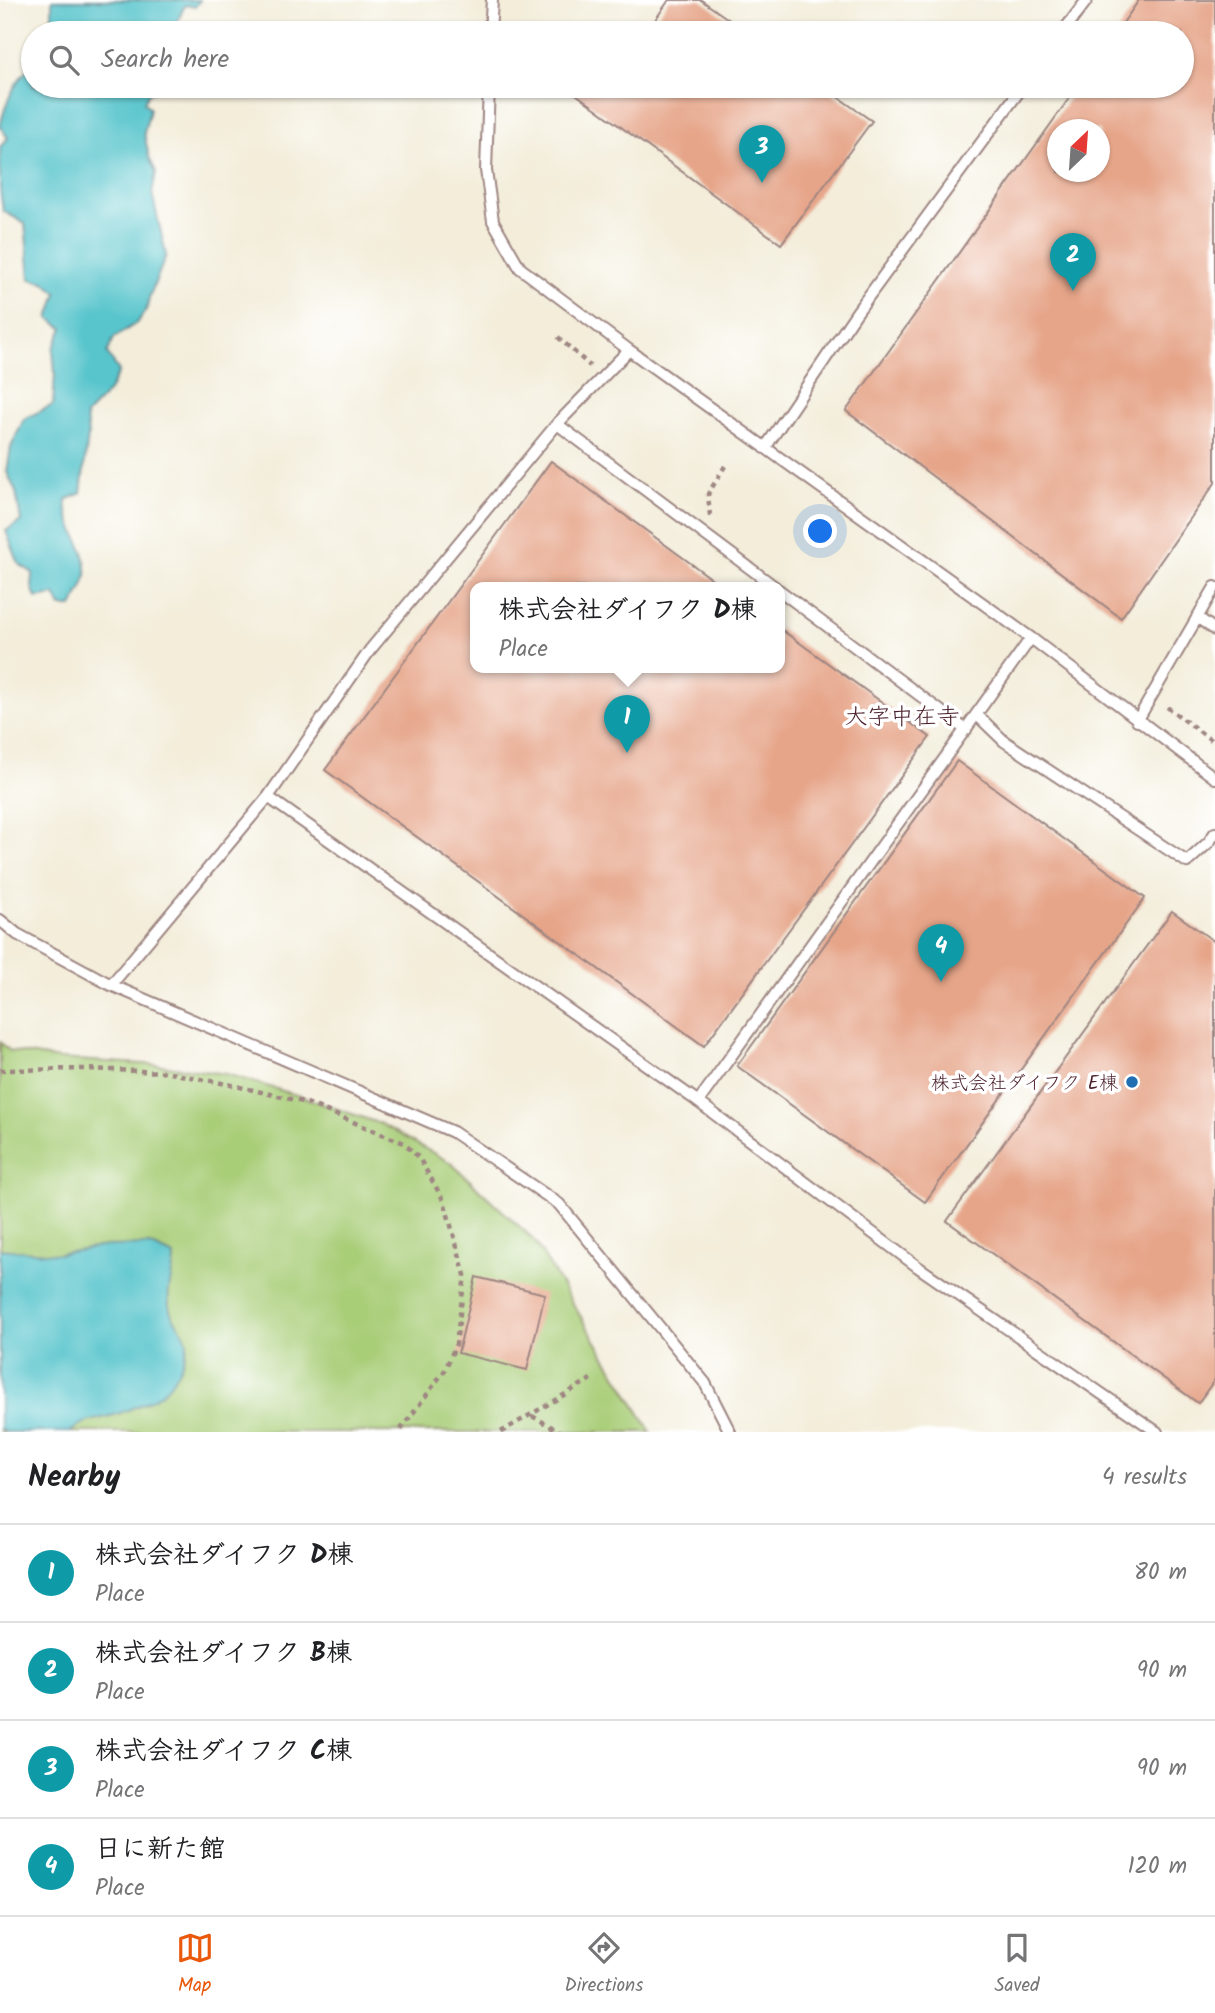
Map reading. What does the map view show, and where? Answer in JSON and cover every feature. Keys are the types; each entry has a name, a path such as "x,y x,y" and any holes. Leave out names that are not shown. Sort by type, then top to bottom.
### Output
{"lane":[{"path":"491,21 492,0"},
{"path":"1071,21 1087,0"},
{"path":"489,98 486,170 493,221 520,268 629,350 1031,638 1215,778"},
{"path":"765,448 857,312 1014,98"},
{"path":"111,985 268,797 370,650 557,424 629,350"},
{"path":"557,424 768,582"},
{"path":"1137,720 1215,587"},
{"path":"785,594 966,730"},
{"path":"1197,617 1215,629"},
{"path":"698,1102 1031,638"},
{"path":"976,715 1004,741 1187,862 1215,833"},
{"path":"268,797 698,1102 918,1267 1157,1432"},
{"path":"0,920 17,933 111,985 453,1132 559,1204 705,1383 730,1432"}],"path":[{"path":"558,337 590,366"},
{"path":"711,528 708,494 725,466"},
{"path":"1167,707 1215,743"},
{"path":"0,1070 86,1069 178,1074 307,1103 404,1143 419,1158 444,1201 465,1275 456,1344 445,1370 399,1432"},
{"path":"501,1432 591,1379"},
{"path":"531,1415 561,1432"}],"green space":[{"path":"0,1042 10,1051 59,1059 160,1065 226,1074 381,1124 451,1163 534,1240 651,1432 0,1432"}],"water":[{"path":"52,0 200,0 195,7 185,5 178,21 52,21"},
{"path":"21,77 21,98 146,98 144,102 150,109 144,133 149,157 156,172 152,193 166,255 147,308 138,322 114,338 107,353 119,371 109,391 86,415 88,436 81,493 66,500 86,566 84,584 72,607 61,607 55,595 36,598 32,587 33,573 19,564 6,531 21,521 16,492 7,472 11,447 24,419 53,405 53,350 63,328 49,318 57,293 44,282 30,279 25,223 3,211 0,147 8,138 0,126 12,92"},
{"path":"150,1245 174,1256 169,1303 171,1314 185,1334 187,1344 181,1366 168,1387 143,1404 87,1422 71,1432 6,1432 0,1429 0,1249 58,1254 106,1246"}],"building":[{"path":"669,0 701,0 731,21 654,21"},
{"path":"1139,0 1215,0 1215,483 1121,618 846,411 1047,129 1047,182 1110,182 1110,119 1054,119 1069,98 1194,98 1194,21 1124,21"},
{"path":"581,98 839,98 872,121 781,244"},
{"path":"551,461 716,582 470,582 470,673 785,673 785,632 930,737 704,1046 325,770"},
{"path":"957,761 1145,898 925,1202 737,1066"},
{"name":"株式会社ダイフク E棟","path":"1172,911 1215,942 1215,1379 1198,1403 947,1221"},
{"path":"476,1277 545,1294 527,1370 458,1353"}],"place":[{"name":"株式会社ダイフク C棟","path":"762,183"},
{"name":"株式会社ダイフク B棟","path":"1073,291"},
{"name":"株式会社ダイフク D棟","path":"627,753"},
{"name":"日に新た館","path":"941,982"},
{"name":"株式会社ダイフク E棟","path":"1132,1082"}],"district":[{"name":"大字中在寺","path":"902,716"}]}
